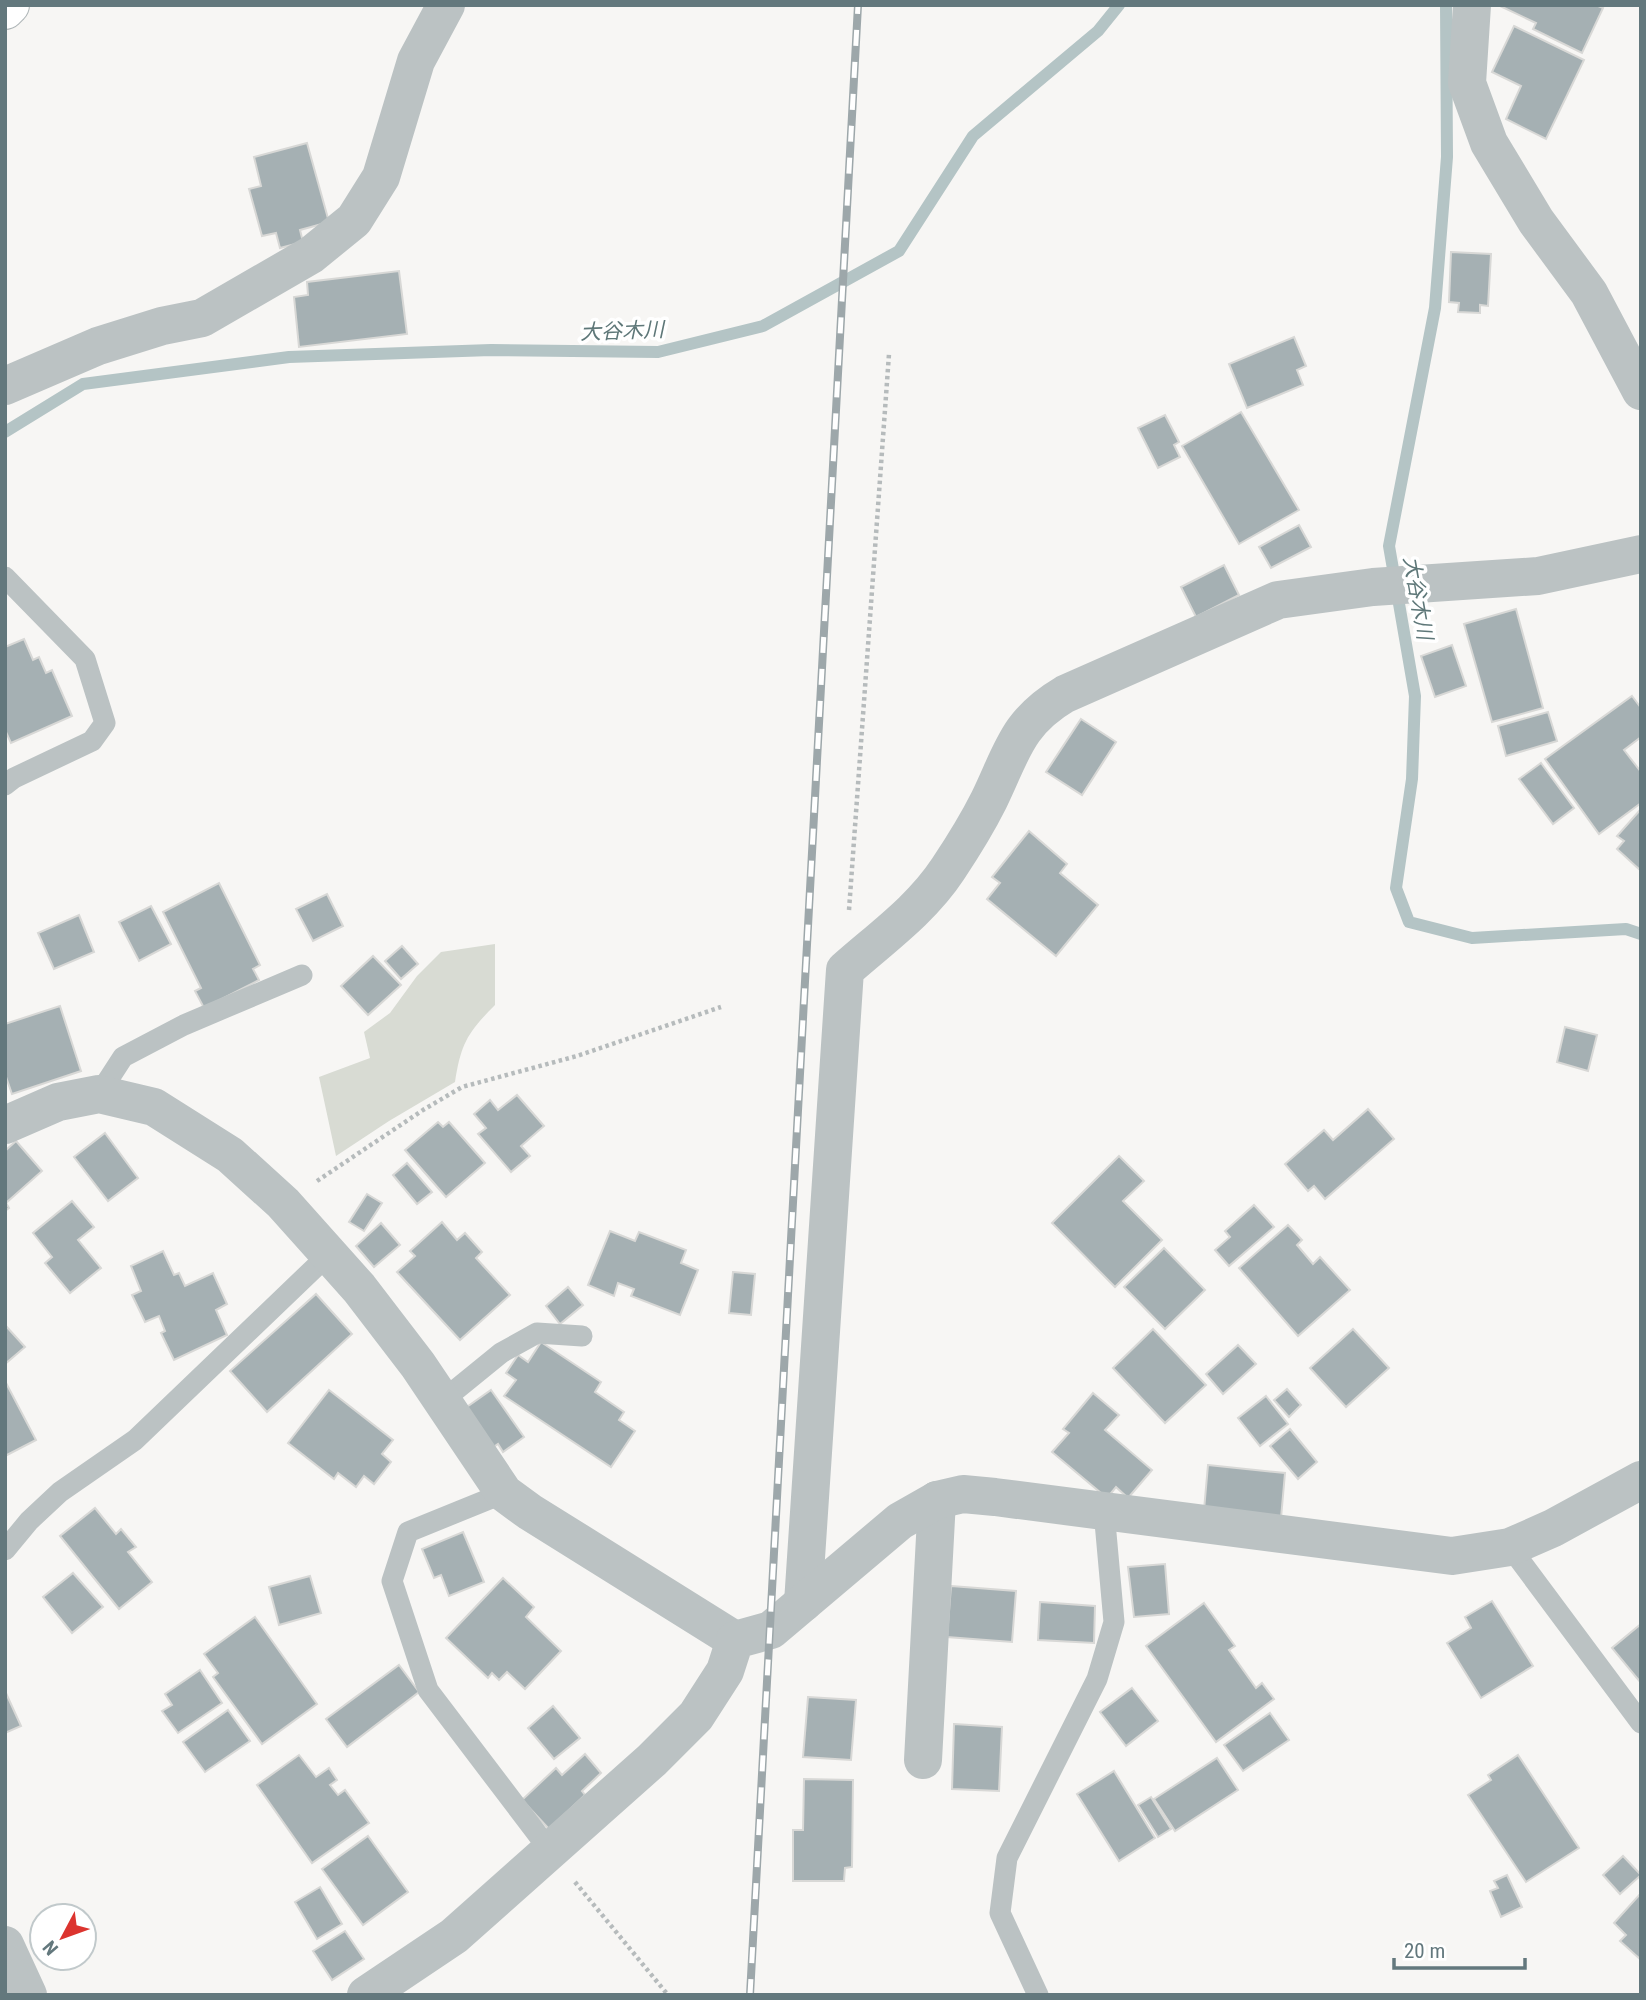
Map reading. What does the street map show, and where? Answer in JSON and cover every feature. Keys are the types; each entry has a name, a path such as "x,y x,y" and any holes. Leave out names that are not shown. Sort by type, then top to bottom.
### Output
{"main road":[{"path":"5,10 10,5"}],"street":[{"path":"5,386 98,346 162,326 202,318 311,255 354,219 381,177 416,61 446,5"},
{"path":"1472,5 1467,83 1489,143 1536,221 1589,293 1641,391"},
{"path":"803,1603 845,970 926,900 949,868 988,802 1020,734 1043,707 1065,694 1278,600 1373,587 1538,576 1641,554"},
{"path":"5,1125 58,1102 99,1094 154,1107 230,1156 283,1203 359,1288 442,1401 504,1493 735,1640 771,1630 900,1521 937,1500 963,1494 1452,1556 1510,1548 1641,1480"},
{"path":"923,1760 937,1500"},
{"path":"366,1995 454,1936 551,1852 696,1716 725,1671 735,1640"},
{"path":"5,1945 28,1995"}],"lane":[{"path":"5,577 85,659 106,723 92,741 13,778 5,785"},
{"path":"99,1094 123,1057 184,1025 302,975"},
{"path":"5,1550 29,1521 60,1492 135,1440 328,1255"},
{"path":"442,1401 501,1353 537,1334 582,1336"},
{"path":"504,1493 408,1532 392,1581 428,1690 551,1852"},
{"path":"1038,1995 1000,1913 1007,1858 1097,1679 1114,1622 1104,1511"},
{"path":"1510,1548 1641,1723"}],"path":[{"path":"845,970 889,354"},
{"path":"283,1203 462,1087 577,1056 721,1007"},
{"path":"551,1852 668,1995"}],"shaded area":[{"path":"495,944 495,1005 467,1040 455,1082 336,1156 319,1077 370,1058 364,1032 390,1013 417,976 441,952"}],"building":[{"path":"1498,5 1596,5 1603,8 1582,53 1533,29 1536,23"},
{"path":"1514,26 1584,60 1546,139 1506,119 1521,86 1492,72"},
{"path":"307,143 329,222 300,230 303,242 280,248 276,233 262,236 249,189 261,186 254,157"},
{"path":"1451,252 1491,254 1488,306 1480,305 1480,313 1458,312 1459,303 1449,302"},
{"path":"399,271 407,334 299,347 294,297 308,295 307,282"},
{"path":"1294,337 1306,366 1297,370 1303,385 1247,408 1229,364"},
{"path":"1241,412 1299,510 1239,544 1182,446"},
{"path":"1165,415 1179,442 1174,445 1180,457 1158,468 1138,428"},
{"path":"1299,525 1311,547 1271,568 1259,547"},
{"path":"1224,565 1239,595 1196,617 1181,587"},
{"path":"1516,609 1543,708 1492,722 1464,624"},
{"path":"24,639 33,660 39,657 46,673 52,670 72,716 11,743 5,730 5,647"},
{"path":"1452,645 1466,686 1435,697 1421,656"},
{"path":"1632,696 1641,708 1641,737 1624,750 1641,772 1641,803 1599,834 1545,759"},
{"path":"1548,712 1557,741 1506,756 1498,726"},
{"path":"1081,719 1116,742 1082,795 1046,772"},
{"path":"1541,763 1574,808 1553,824 1519,779"},
{"path":"1641,809 1641,871 1617,849 1624,841 1617,836"},
{"path":"1029,831 1067,864 1060,873 1098,905 1056,956 987,899 1000,883 992,877"},
{"path":"219,883 260,965 253,969 259,980 204,1008 195,991 201,988 163,912"},
{"path":"327,894 343,926 313,941 296,909"},
{"path":"151,906 171,944 139,961 119,922"},
{"path":"79,915 94,952 54,969 38,933"},
{"path":"402,946 418,964 401,979 385,961"},
{"path":"373,956 401,985 368,1015 341,986"},
{"path":"60,1006 81,1071 12,1094 5,1074 5,1024"},
{"path":"1565,1027 1597,1035 1588,1071 1557,1062"},
{"path":"517,1095 544,1126 521,1146 530,1156 511,1172 478,1134 486,1128 474,1114 490,1100 498,1110"},
{"path":"1368,1109 1394,1139 1325,1199 1314,1186 1308,1191 1285,1164 1324,1130 1333,1140"},
{"path":"438,1122 443,1127 449,1122 485,1163 446,1197 405,1150"},
{"path":"105,1133 138,1178 108,1201 74,1157"},
{"path":"16,1141 42,1171 6,1203 9,1208 5,1211 5,1151"},
{"path":"1119,1156 1144,1181 1123,1201 1162,1240 1115,1287 1052,1223"},
{"path":"407,1163 432,1192 417,1204 393,1175"},
{"path":"367,1194 382,1203 364,1231 349,1222"},
{"path":"72,1201 94,1227 78,1240 101,1268 70,1293 45,1263 52,1257 33,1233"},
{"path":"1254,1205 1274,1227 1229,1266 1215,1250 1230,1237 1225,1231"},
{"path":"442,1222 457,1240 465,1233 482,1252 476,1258 510,1295 460,1340 397,1272 415,1256 410,1251"},
{"path":"381,1223 400,1245 374,1267 356,1246"},
{"path":"1288,1225 1302,1240 1297,1245 1313,1264 1320,1257 1350,1290 1298,1336 1239,1268"},
{"path":"610,1231 635,1241 639,1232 686,1250 681,1263 698,1270 680,1315 631,1296 634,1289 618,1283 614,1296 588,1285"},
{"path":"1164,1248 1205,1290 1165,1329 1124,1287"},
{"path":"163,1251 174,1275 179,1273 185,1286 213,1273 227,1304 216,1310 227,1335 174,1360 161,1333 165,1331 159,1316 145,1322 132,1295 141,1291 131,1266"},
{"path":"733,1272 755,1274 751,1315 729,1313"},
{"path":"568,1287 583,1305 560,1324 546,1306"},
{"path":"316,1294 352,1334 267,1412 230,1371"},
{"path":"5,1325 25,1347 5,1364"},
{"path":"1153,1329 1206,1385 1165,1423 1113,1368"},
{"path":"1353,1329 1389,1368 1346,1407 1310,1368"},
{"path":"541,1342 601,1382 595,1392 624,1412 619,1420 635,1431 611,1467 504,1396 516,1380 506,1373 518,1355 528,1362"},
{"path":"1238,1345 1256,1364 1223,1394 1206,1374"},
{"path":"5,1381 36,1440 5,1456"},
{"path":"1287,1389 1301,1405 1289,1417 1274,1400"},
{"path":"329,1390 393,1440 382,1454 391,1462 374,1484 364,1476 356,1487 338,1473 334,1479 288,1443"},
{"path":"491,1390 524,1437 503,1452 498,1444 492,1448 464,1409"},
{"path":"1093,1393 1119,1415 1105,1430 1152,1470 1128,1498 1116,1487 1107,1498 1052,1452 1069,1433 1063,1429"},
{"path":"1266,1396 1288,1424 1260,1446 1238,1418"},
{"path":"1290,1429 1317,1462 1298,1479 1270,1446"},
{"path":"1208,1465 1285,1473 1281,1518 1204,1510"},
{"path":"95,1508 116,1534 121,1529 136,1547 128,1552 152,1582 119,1609 60,1536"},
{"path":"463,1532 484,1582 449,1596 441,1575 434,1578 422,1549"},
{"path":"1165,1564 1169,1614 1134,1617 1128,1567"},
{"path":"73,1573 103,1607 72,1633 43,1597"},
{"path":"310,1576 321,1613 279,1625 269,1587"},
{"path":"503,1578 534,1607 526,1617 561,1651 525,1689 507,1672 499,1680 492,1673 488,1678 446,1638"},
{"path":"951,1586 1016,1591 1012,1642 947,1637"},
{"path":"1492,1601 1533,1666 1481,1698 1447,1643 1471,1628 1465,1617"},
{"path":"1040,1602 1095,1606 1094,1643 1038,1640"},
{"path":"1204,1603 1235,1646 1229,1650 1256,1688 1262,1683 1274,1699 1216,1742 1146,1646"},
{"path":"255,1617 317,1704 262,1744 213,1677 218,1673 204,1654"},
{"path":"1641,1624 1641,1683 1612,1648"},
{"path":"399,1665 419,1692 347,1747 326,1719"},
{"path":"200,1670 222,1703 178,1733 162,1711 172,1705 165,1694"},
{"path":"1132,1688 1158,1721 1126,1746 1100,1712"},
{"path":"5,1691 21,1726 5,1733"},
{"path":"808,1697 856,1700 851,1760 803,1757"},
{"path":"553,1706 580,1738 554,1759 528,1728"},
{"path":"228,1710 250,1741 205,1772 183,1742"},
{"path":"1270,1713 1289,1740 1243,1771 1224,1745"},
{"path":"954,1724 1002,1727 999,1791 952,1789"},
{"path":"585,1754 601,1773 582,1791 585,1795 549,1829 522,1800 556,1768 562,1775"},
{"path":"299,1755 316,1777 329,1768 337,1780 330,1785 338,1795 345,1790 369,1823 312,1863 257,1785"},
{"path":"1518,1755 1579,1848 1526,1882 1468,1795 1491,1780 1488,1775"},
{"path":"1217,1758 1238,1790 1175,1831 1154,1799"},
{"path":"1114,1771 1155,1838 1119,1861 1077,1794"},
{"path":"804,1779 853,1780 852,1867 845,1868 844,1881 793,1881 793,1830 803,1830"},
{"path":"1151,1797 1171,1829 1158,1837 1138,1805"},
{"path":"368,1836 408,1892 363,1925 322,1869"},
{"path":"1623,1856 1641,1875 1620,1894 1603,1875"},
{"path":"1507,1875 1522,1907 1501,1917 1490,1891 1498,1888 1494,1881"},
{"path":"320,1887 342,1924 317,1939 295,1902"},
{"path":"1641,1893 1641,1960 1620,1941 1626,1935 1614,1923"},
{"path":"345,1931 364,1959 332,1980 313,1951"}],"waterway":[{"name":"大谷木川","path":"5,432 83,384 289,357 491,350 658,352 763,326 899,251 973,136 1098,31 1119,5"},
{"name":"大谷木川","path":"1446,5 1447,157 1435,308 1389,546 1415,696 1412,779 1396,888 1409,922 1472,938 1626,929 1641,934"}],"railway":[{"path":"750,1995 858,5"}]}
